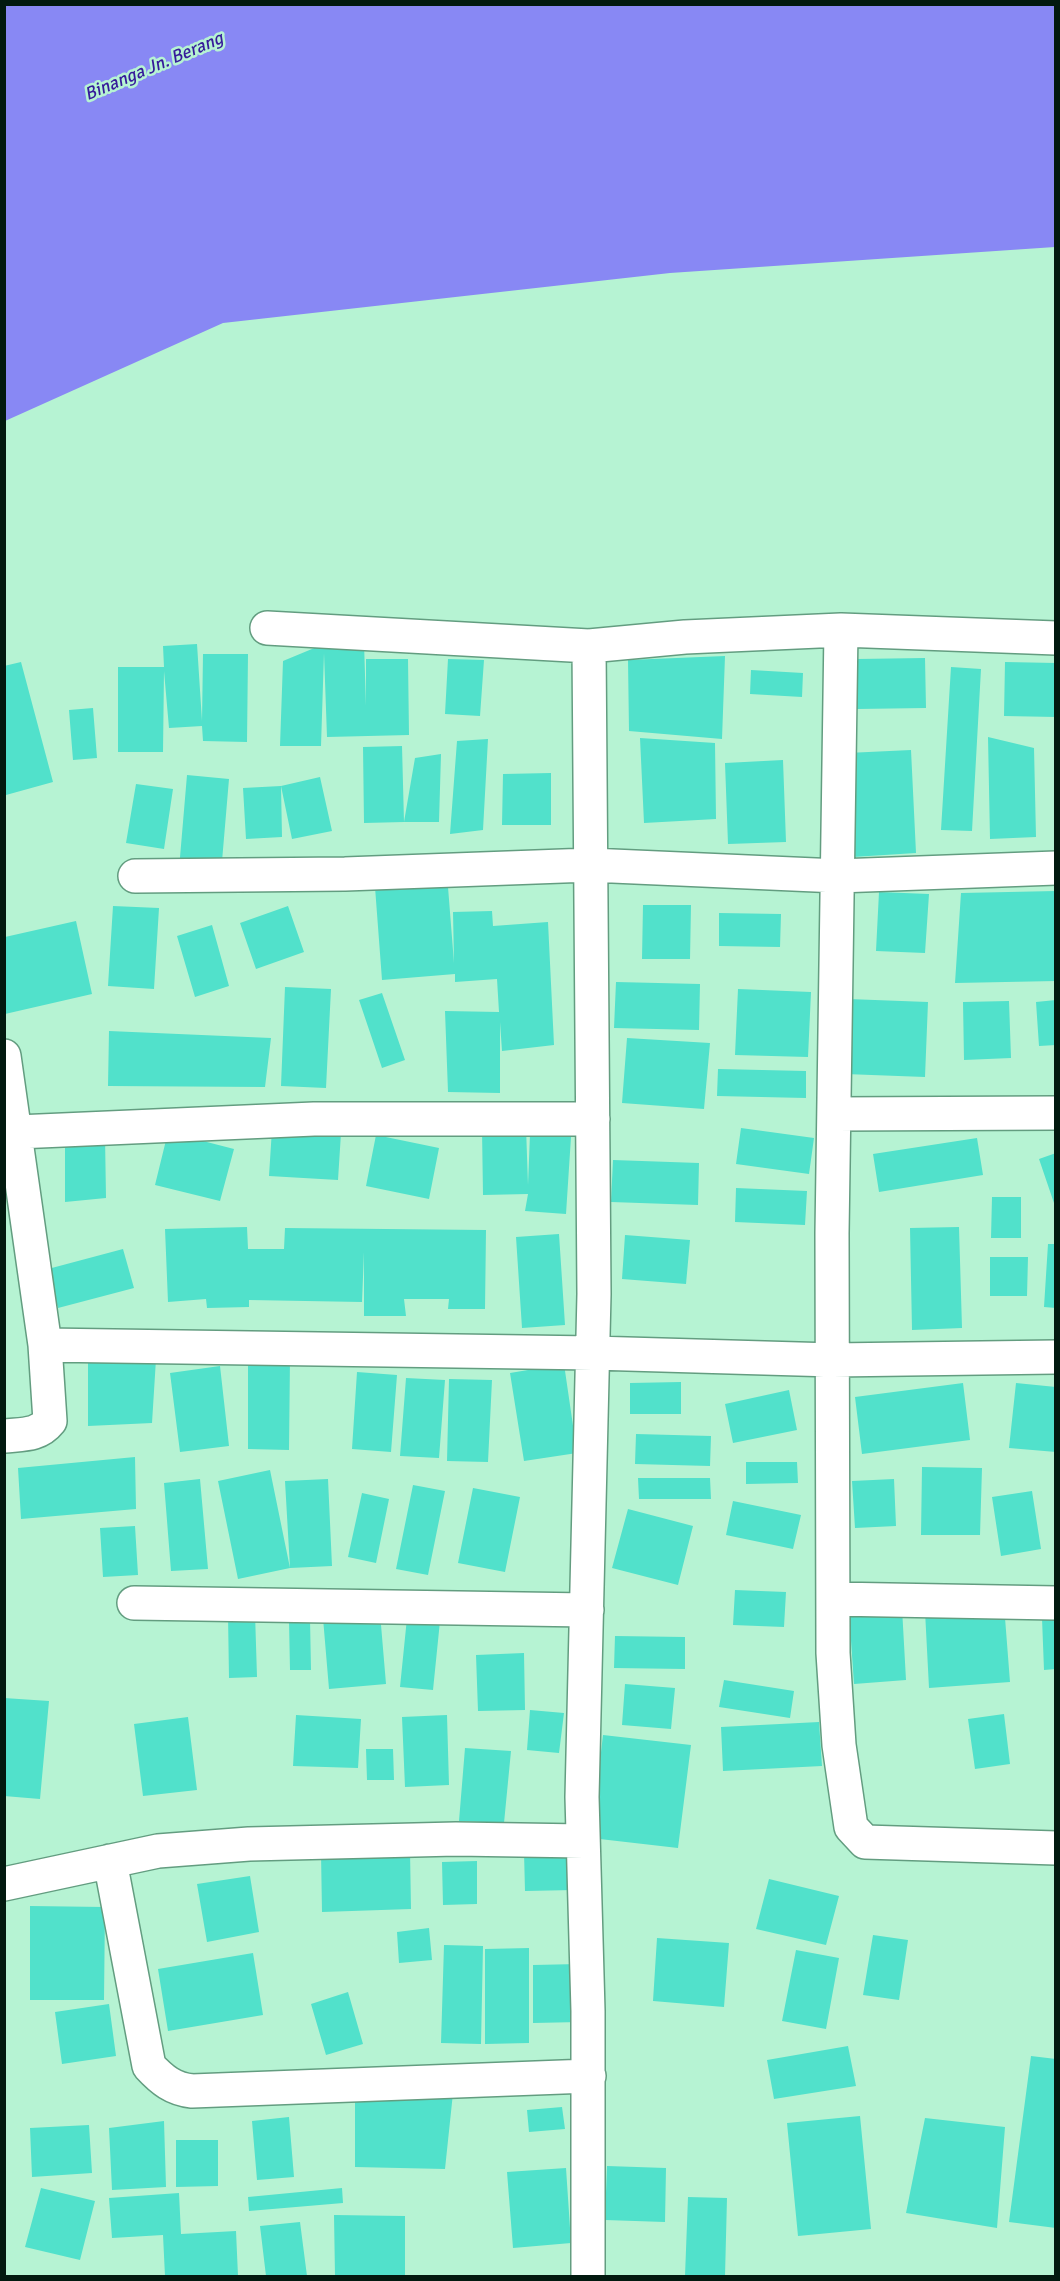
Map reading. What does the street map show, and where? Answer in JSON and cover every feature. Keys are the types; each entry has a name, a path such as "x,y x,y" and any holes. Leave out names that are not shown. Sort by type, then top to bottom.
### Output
{"street":[{"path":"267,628 589,646 685,638 841,630 1056,638"},
{"path":"841,630 832,1233 833,1653 839,1745 851,1827 865,1842 1056,1848"},
{"path":"588,2277 588,2076 582,1797 593,1353 589,646"},
{"path":"135,876 345,874 590,865 838,876 1056,868"},
{"path":"4,1056 17,1132 45,1345 50,1420 44,1429 34,1434 4,1436"},
{"path":"835,1114 1056,1113"},
{"path":"17,1132 314,1119 593,1119"},
{"path":"45,1345 593,1353 833,1360 1056,1357"},
{"path":"833,1599 1056,1604"},
{"path":"134,1603 587,1610"},
{"path":"4,1884 158,1851 249,1844 456,1839 583,1841"},
{"path":"110,1861 149,2066 168,2084 179,2090 588,2076"}],"water":[{"name":"Binanga Jn. Berang","path":"4,5 1055,5 1055,247 670,273 223,323 5,421"}],"building":[{"path":"364,643 366,706 366,659 408,659 409,735 327,737 324,653 321,746 280,746 283,661 324,644"},
{"path":"197,644 202,721 203,654 248,654 247,742 203,741 202,726 169,728 164,671 163,752 118,752 118,667 164,667 163,646"},
{"path":"725,656 722,739 629,731 628,660"},
{"path":"925,658 926,708 857,709 857,659"},
{"path":"448,659 484,660 480,716 445,714"},
{"path":"21,662 53,782 6,795 4,666"},
{"path":"1005,662 1056,663 1056,717 1004,716"},
{"path":"951,667 981,669 972,831 941,830"},
{"path":"751,670 803,673 802,697 750,694"},
{"path":"93,708 97,758 73,760 69,710"},
{"path":"988,737 1034,748 1036,837 990,839"},
{"path":"640,738 715,743 716,819 644,823"},
{"path":"488,739 483,830 450,834 457,741"},
{"path":"402,746 404,822 364,823 363,747"},
{"path":"911,750 916,853 853,857 847,753"},
{"path":"441,754 439,822 404,822 415,758"},
{"path":"783,760 786,842 728,844 725,763"},
{"path":"551,773 551,825 502,825 503,774"},
{"path":"187,775 229,779 221,873 179,869"},
{"path":"320,777 332,831 292,839 281,786"},
{"path":"136,784 173,789 164,849 126,843"},
{"path":"281,786 282,837 246,839 243,788"},
{"path":"375,887 448,887 454,963 453,912 492,911 493,926 548,922 554,1045 502,1051 500,1022 500,1093 448,1092 445,1011 499,1012 497,979 455,982 455,974 382,980"},
{"path":"1056,891 1056,981 955,983 961,893"},
{"path":"879,892 929,894 925,953 876,951"},
{"path":"643,905 691,905 690,959 642,959"},
{"path":"113,906 159,908 154,989 108,986"},
{"path":"288,906 304,952 256,969 240,923"},
{"path":"719,913 781,914 780,947 719,946"},
{"path":"76,921 92,994 5,1014 5,937"},
{"path":"212,925 229,986 195,997 177,936"},
{"path":"616,982 700,984 699,1030 614,1028"},
{"path":"285,987 331,989 326,1088 281,1086"},
{"path":"738,989 811,992 808,1057 735,1055"},
{"path":"382,993 405,1060 382,1068 359,1000"},
{"path":"848,999 928,1002 925,1077 845,1074"},
{"path":"1056,1000 1056,1045 1039,1046 1036,1002"},
{"path":"1009,1001 1011,1058 964,1060 963,1002"},
{"path":"109,1031 271,1038 265,1087 108,1086"},
{"path":"627,1038 710,1043 704,1109 622,1103"},
{"path":"718,1069 806,1071 806,1098 717,1096"},
{"path":"526,1127 528,1185 530,1134 571,1137 566,1214 525,1211 528,1194 483,1195 482,1129"},
{"path":"741,1128 814,1138 809,1174 736,1164"},
{"path":"272,1129 341,1133 338,1180 269,1176"},
{"path":"168,1132 234,1149 220,1201 155,1185"},
{"path":"376,1135 439,1148 429,1199 366,1186"},
{"path":"105,1136 106,1198 65,1202 65,1138"},
{"path":"977,1138 983,1175 879,1192 873,1154"},
{"path":"1056,1153 1056,1206 1055,1206 1039,1159"},
{"path":"613,1160 699,1163 698,1205 611,1202"},
{"path":"736,1188 807,1191 805,1225 735,1222"},
{"path":"992,1197 1021,1197 1021,1238 991,1238"},
{"path":"247,1227 248,1249 284,1249 285,1228 486,1230 485,1309 448,1309 449,1299 404,1299 406,1316 364,1316 364,1252 362,1302 249,1300 249,1307 207,1308 206,1299 168,1302 165,1229"},
{"path":"959,1227 962,1328 912,1330 910,1228"},
{"path":"559,1234 565,1325 522,1328 516,1237"},
{"path":"625,1235 690,1240 686,1284 622,1279"},
{"path":"1048,1244 1056,1244 1056,1308 1044,1307"},
{"path":"123,1249 134,1288 58,1308 48,1269"},
{"path":"990,1257 1028,1257 1027,1296 990,1296"},
{"path":"248,1357 290,1358 289,1450 248,1449"},
{"path":"88,1359 156,1359 152,1423 88,1426"},
{"path":"564,1364 577,1453 524,1461 510,1373"},
{"path":"220,1366 229,1446 180,1452 170,1373"},
{"path":"357,1372 397,1375 391,1452 352,1449"},
{"path":"406,1378 445,1380 439,1458 400,1456"},
{"path":"449,1379 492,1380 488,1462 447,1461"},
{"path":"681,1382 681,1414 630,1414 630,1383"},
{"path":"963,1383 970,1440 862,1454 855,1397"},
{"path":"1016,1383 1056,1387 1056,1452 1009,1448"},
{"path":"789,1390 797,1430 733,1443 725,1404"},
{"path":"636,1434 711,1436 710,1466 635,1464"},
{"path":"135,1457 136,1509 21,1519 18,1468"},
{"path":"746,1462 797,1462 798,1483 746,1484"},
{"path":"922,1467 982,1468 980,1535 921,1535"},
{"path":"270,1470 290,1568 238,1579 218,1481"},
{"path":"638,1478 710,1478 711,1499 639,1499"},
{"path":"200,1479 208,1569 171,1571 164,1483"},
{"path":"328,1479 332,1566 290,1568 285,1481"},
{"path":"894,1479 896,1526 855,1528 852,1481"},
{"path":"413,1485 445,1491 428,1575 396,1569"},
{"path":"473,1488 520,1497 505,1572 458,1563"},
{"path":"1032,1491 1041,1549 1001,1556 992,1497"},
{"path":"362,1493 389,1499 376,1563 348,1557"},
{"path":"733,1501 801,1515 793,1549 726,1535"},
{"path":"628,1509 693,1526 678,1585 612,1568"},
{"path":"135,1526 138,1575 103,1577 100,1528"},
{"path":"735,1590 786,1592 784,1627 733,1625"},
{"path":"1004,1605 1010,1682 929,1688 925,1611"},
{"path":"902,1608 906,1680 854,1684 849,1612"},
{"path":"255,1613 257,1677 229,1678 228,1614"},
{"path":"380,1613 386,1684 329,1689 323,1618"},
{"path":"1056,1617 1056,1669 1044,1670 1042,1618"},
{"path":"407,1618 440,1621 433,1690 400,1687"},
{"path":"310,1619 311,1670 290,1670 289,1620"},
{"path":"615,1636 685,1637 685,1669 614,1668"},
{"path":"524,1653 525,1710 478,1711 476,1655"},
{"path":"724,1680 794,1691 790,1718 719,1707"},
{"path":"625,1684 675,1688 671,1729 622,1725"},
{"path":"4,1698 49,1701 40,1799 4,1796"},
{"path":"530,1710 564,1713 559,1753 527,1750"},
{"path":"1004,1714 1010,1764 975,1769 968,1719"},
{"path":"296,1715 361,1719 358,1768 293,1766"},
{"path":"447,1715 449,1785 405,1787 402,1717"},
{"path":"188,1717 197,1790 143,1796 134,1724"},
{"path":"819,1722 822,1766 723,1771 721,1727"},
{"path":"603,1735 691,1745 678,1848 591,1838"},
{"path":"465,1748 511,1751 504,1823 459,1821"},
{"path":"366,1749 393,1749 394,1780 367,1780"},
{"path":"572,1849 574,1890 525,1891 524,1852"},
{"path":"410,1851 411,1909 322,1912 321,1853"},
{"path":"477,1861 477,1904 443,1905 442,1862"},
{"path":"250,1876 259,1932 207,1942 197,1884"},
{"path":"769,1879 839,1896 826,1945 756,1929"},
{"path":"30,1906 105,1907 104,2000 30,2000"},
{"path":"429,1928 432,1960 399,1963 397,1932"},
{"path":"873,1935 908,1940 899,2000 863,1995"},
{"path":"657,1938 729,1943 724,2007 653,2001"},
{"path":"444,1945 483,1946 481,2044 441,2043"},
{"path":"529,1948 529,2043 485,2044 485,1949"},
{"path":"796,1950 839,1958 826,2029 782,2021"},
{"path":"253,1953 263,2015 168,2031 158,1969"},
{"path":"579,1964 580,2022 533,2023 533,1965"},
{"path":"348,1992 363,2044 326,2055 311,2004"},
{"path":"109,2004 116,2056 62,2064 55,2012"},
{"path":"848,2046 856,2086 774,2099 767,2060"},
{"path":"1031,2056 1056,2059 1056,2228 1009,2222"},
{"path":"355,2093 453,2093 445,2169 355,2167"},
{"path":"562,2107 565,2129 529,2132 527,2110"},
{"path":"860,2116 871,2229 798,2236 787,2123"},
{"path":"289,2117 294,2177 257,2180 252,2121"},
{"path":"925,2118 1005,2127 997,2228 906,2213"},
{"path":"164,2121 166,2187 112,2190 109,2128"},
{"path":"89,2125 92,2173 32,2177 30,2128"},
{"path":"176,2140 218,2140 218,2186 176,2187"},
{"path":"607,2166 666,2168 665,2222 605,2220"},
{"path":"566,2168 571,2243 513,2248 507,2172"},
{"path":"41,2188 95,2201 80,2260 25,2247"},
{"path":"342,2188 343,2203 249,2211 248,2197"},
{"path":"179,2193 181,2234 236,2231 238,2276 165,2276 163,2235 112,2238 109,2198"},
{"path":"688,2197 727,2198 725,2276 685,2276"},
{"path":"334,2215 405,2216 405,2276 335,2276"},
{"path":"300,2222 307,2276 266,2276 260,2226"}]}
